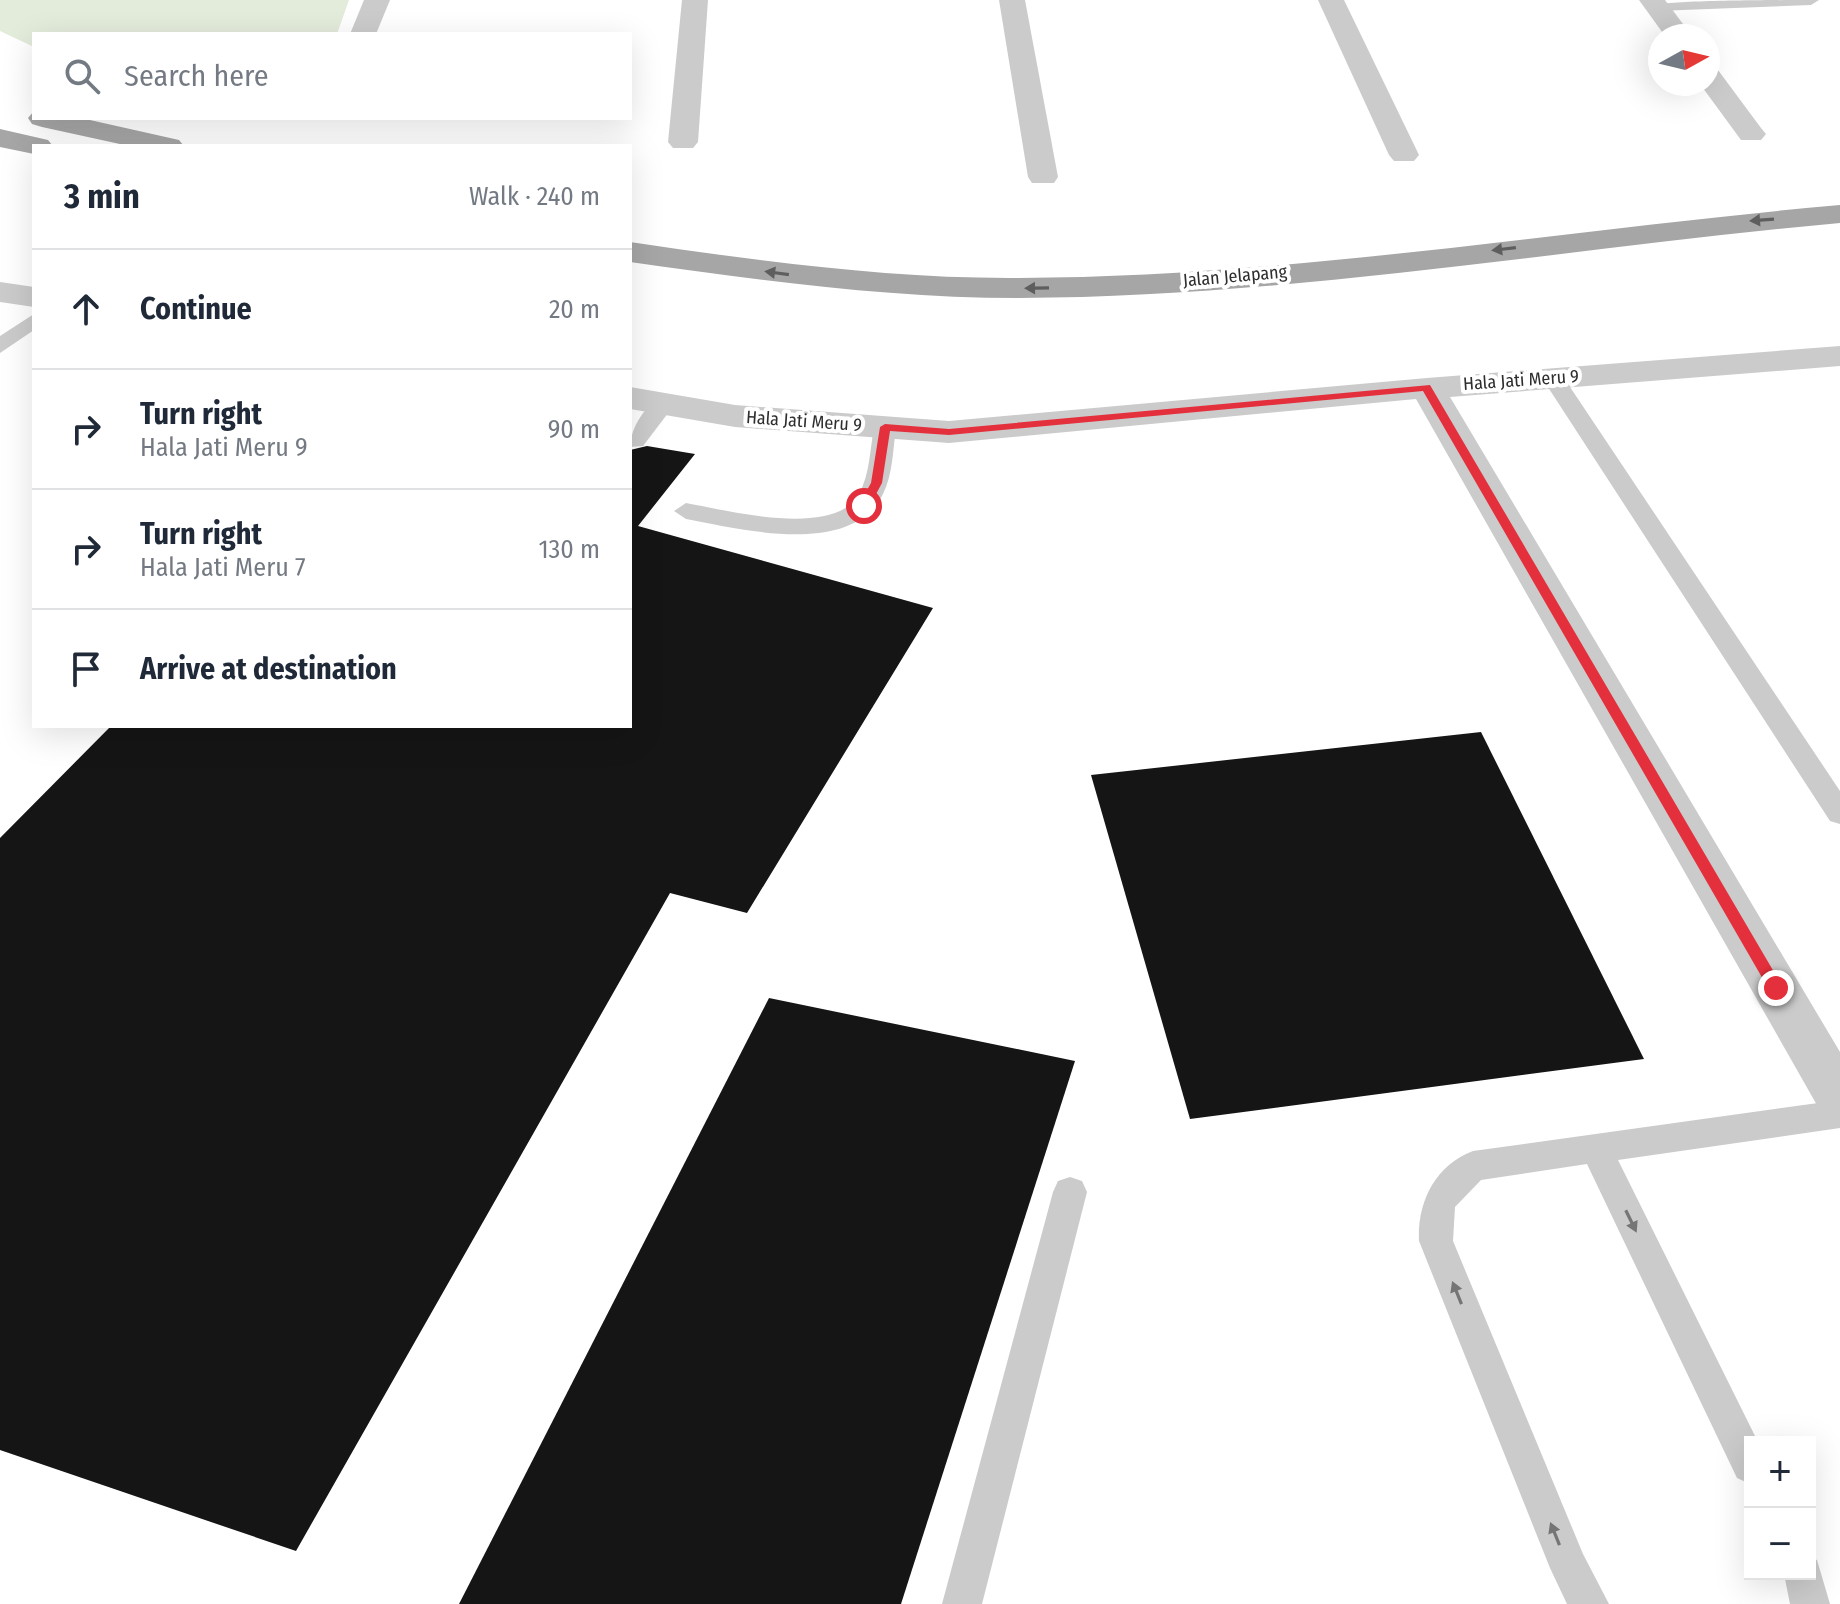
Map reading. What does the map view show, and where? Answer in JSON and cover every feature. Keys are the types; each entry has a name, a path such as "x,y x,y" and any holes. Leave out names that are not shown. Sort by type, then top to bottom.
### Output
{"main road":[{"path":"52,120 160,144"},
{"path":"0,138 32,145"},
{"path":"1436,228 1697,200 1840,189"},
{"name":"Jalan Jelapang","path":"632,252 841,280 1017,288 1115,286 1288,272 1737,222 1840,214"},
{"path":"632,226 823,251 986,260 1073,257"}],"street":[{"path":"364,32 377,0"},
{"path":"683,142 695,0"},
{"path":"1012,0 1043,177"},
{"path":"1331,0 1404,155"},
{"path":"1654,3 1670,24"},
{"path":"1720,92 1751,134"},
{"path":"0,292 32,297"},
{"name":"Hala Jati Meru 9","path":"632,398 735,416 949,432 1427,388 1840,356"},
{"path":"1427,388 1840,1098"}],"lane":[{"path":"1654,3 1811,0"},
{"path":"0,347 32,322"},
{"path":"1553,378 1840,813"},
{"path":"635,441 664,404"},
{"path":"686,511 773,525 820,525 841,519 864,506 877,483 885,427"},
{"path":"1589,1604 1569,1568 1436,1241 1433,1215 1451,1185 1473,1166 1597,1151 1840,1114"},
{"path":"1597,1151 1744,1453"},
{"path":"962,1604 1070,1192"},
{"path":"1804,1580 1810,1604"}],"green space":[{"path":"0,0 349,0 338,32 32,32 32,46 0,31"}],"building":[{"path":"647,446 695,454 638,526 933,608 747,913 670,893 296,1551 0,1450 0,838 109,728 632,728 632,450"},
{"path":"1481,732 1644,1059 1190,1119 1091,775"},
{"path":"769,998 1075,1061 901,1604 459,1604"}],"route":[{"path":"864,506 877,483 885,427 949,432 1427,388 1776,988"}]}
